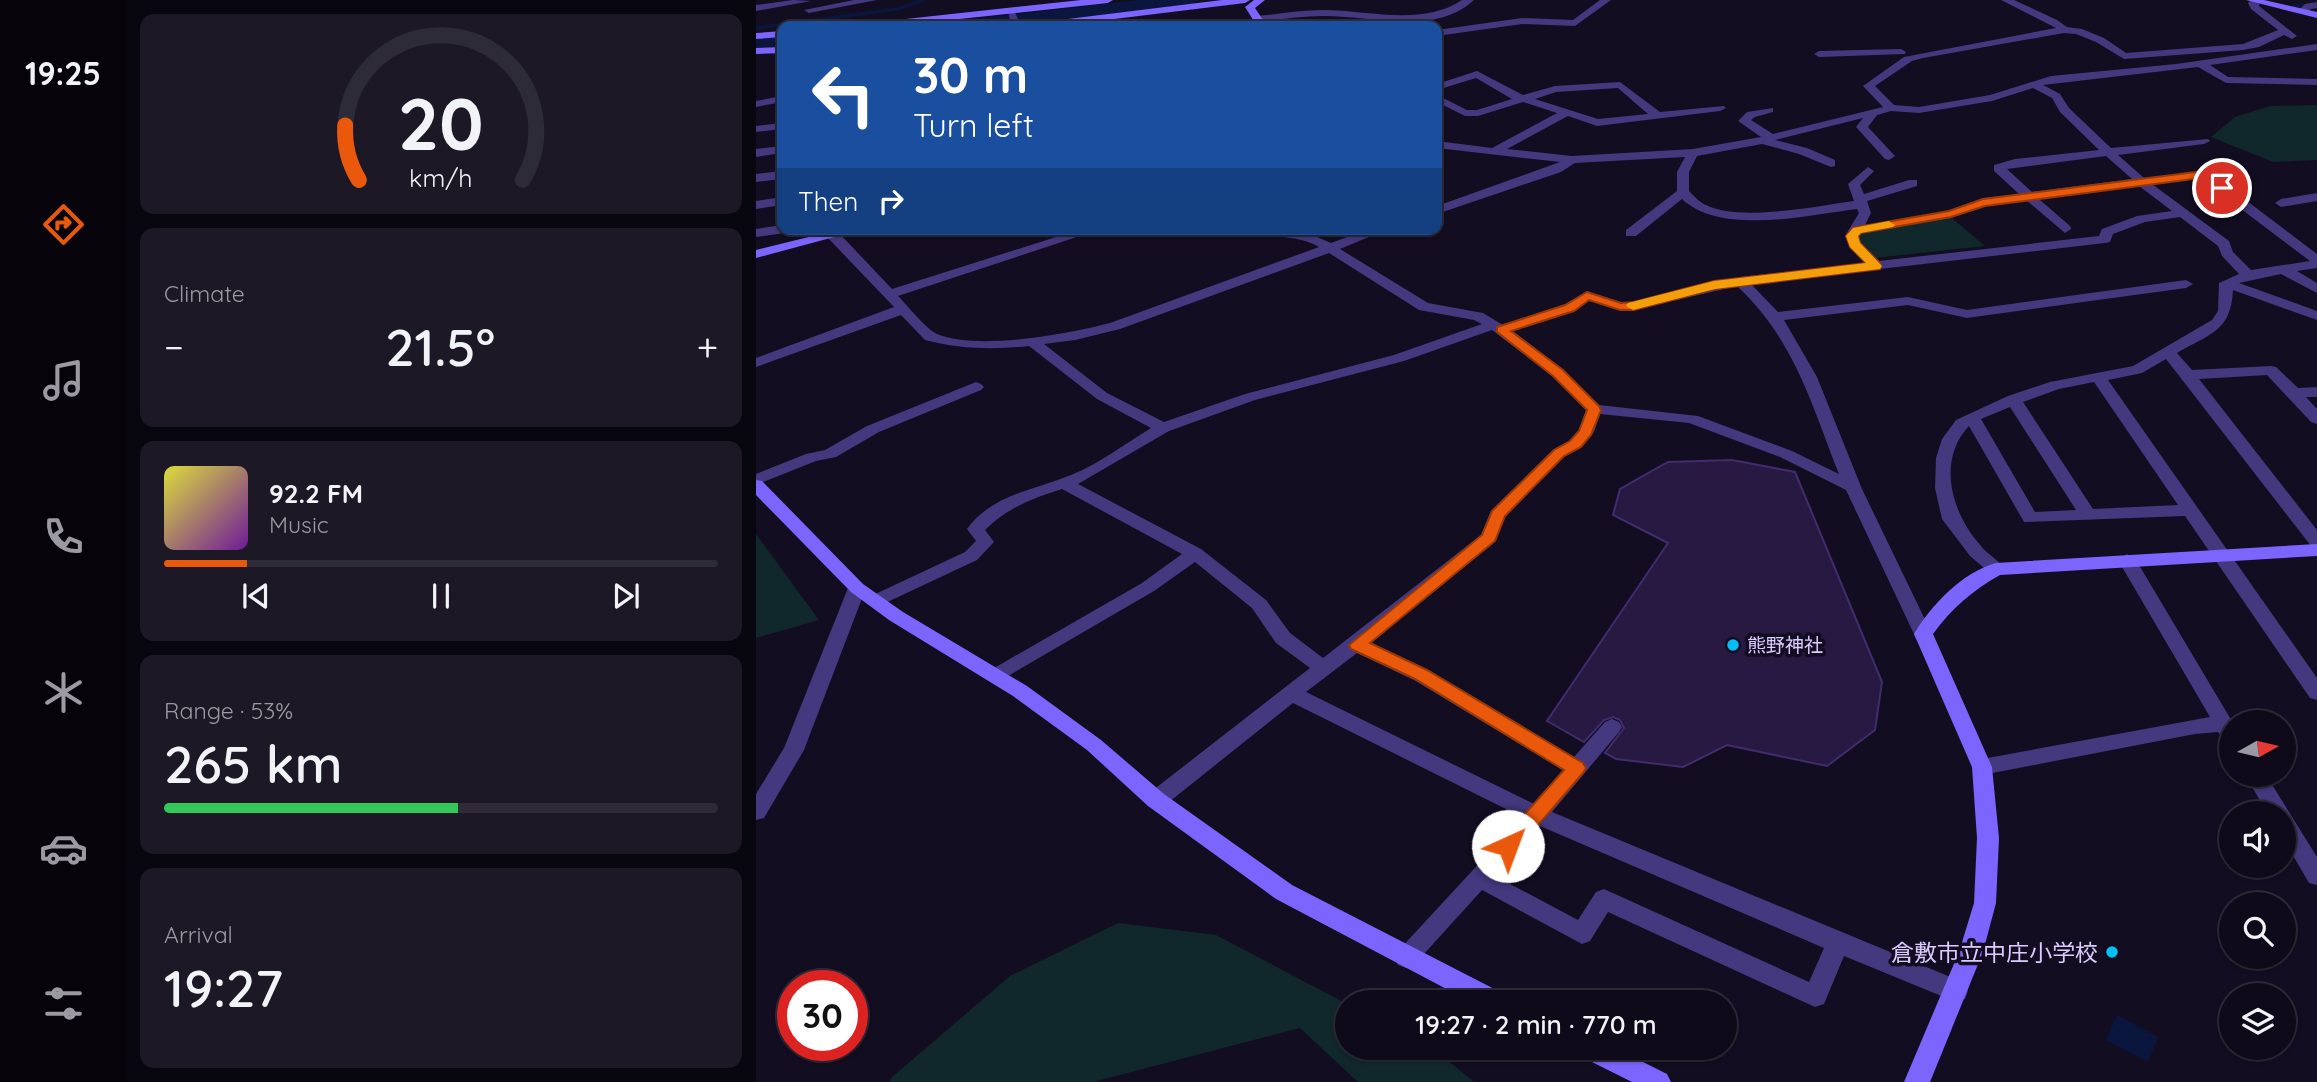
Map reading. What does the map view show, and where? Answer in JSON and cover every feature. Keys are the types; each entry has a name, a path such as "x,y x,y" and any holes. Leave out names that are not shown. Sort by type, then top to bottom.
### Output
{"street":[{"path":"756,8 808,7 872,0"},
{"path":"990,21 1014,20 1108,0"},
{"path":"1075,21 1260,0"},
{"path":"1272,21 1321,13 1411,18 1449,10 1469,0"},
{"path":"1442,32 1535,20 1575,23 1606,0"},
{"path":"2006,0 2054,22 2064,30"},
{"path":"2313,47 2285,31 2253,7 2253,1 2317,15"},
{"path":"1247,3 1259,21"},
{"path":"2302,12 2308,6 2317,5"},
{"path":"1819,54 1905,55 2064,30 2078,31 2100,40 2124,56 2255,45 2285,31"},
{"path":"756,36 777,34"},
{"path":"1832,47 1888,45 1890,42 1905,55"},
{"path":"1442,146 1572,160 1693,153 1767,139 1891,108 1919,110 1970,102 2071,77 2201,64 2313,47"},
{"path":"756,51 777,50"},
{"path":"1891,108 1868,86 1905,55"},
{"path":"2201,64 2226,80 2317,82"},
{"path":"1442,85 1477,74 1514,96 1597,124 1720,108"},
{"path":"1442,101 1465,113 1478,113 1572,86 1620,85 1658,116"},
{"path":"2033,85 2056,96 2064,110 2142,182 2224,244 2227,253 2248,275"},
{"path":"756,102 777,100"},
{"path":"1769,110 1751,114 1744,121 1767,139 1831,163"},
{"path":"1495,151 1566,113"},
{"path":"1873,113 1862,127 1889,156"},
{"path":"756,129 777,127"},
{"path":"2065,229 1998,168 2015,163 2204,141"},
{"path":"756,153 777,151"},
{"path":"1693,153 1683,172 1683,192 1700,208 1719,214 1784,213 1861,202 1913,183"},
{"path":"1442,209 1557,169 1572,160"},
{"path":"1868,171 1854,184 1865,213 1852,236 1855,244 1876,266"},
{"path":"1857,230 1951,214 1983,202 2218,172"},
{"path":"2203,174 2317,262"},
{"path":"756,178 777,176"},
{"path":"1630,233 1683,192"},
{"path":"2281,203 2317,197"},
{"path":"756,205 777,202"},
{"path":"875,601 971,556 985,542 976,529 992,513 1020,497 1065,484 1163,428 1250,397 1399,358 1570,308 1587,295 1620,306 1634,306 1740,281 2105,239 2107,232 2142,219 2182,213"},
{"path":"756,233 777,230"},
{"path":"756,254 833,235 930,337 959,344 1034,343 1115,326 1364,235"},
{"path":"889,294 1076,235"},
{"path":"1303,235 1329,247 1424,307 1478,316 1498,327 1558,373 1594,410 1692,419 1786,454 1853,487"},
{"path":"2226,283 2248,275 2317,262"},
{"path":"2283,269 2317,289"},
{"path":"1740,281 1750,289 1794,342 1853,487 1982,767 1987,838 1985,903 1969,960 1917,1082"},
{"path":"2226,283 2317,317"},
{"path":"1996,569 1976,552 1951,519 1943,488 1944,458 1950,439 1962,423 2055,385 2137,370 2218,323 2225,311 2226,283"},
{"path":"1773,317 1908,301 1967,314 2186,284"},
{"path":"756,363 903,309"},
{"path":"1034,343 1102,396 1163,428"},
{"path":"2166,351 2188,375 2317,541"},
{"path":"2188,375 2272,370 2317,419"},
{"path":"2098,377 2317,693"},
{"path":"976,387 873,429 830,454 812,457 756,482 857,588 996,676 1094,745 1156,800 1283,892 1471,990"},
{"path":"2294,393 2317,392"},
{"path":"2013,400 2088,515"},
{"path":"1156,800 1290,693 1357,645 1489,538 1497,515 1559,453 1576,444 1586,432 1594,410"},
{"path":"1972,417 2030,518 2190,510"},
{"path":"1065,484 1195,553 1259,604 1283,638 1324,668"},
{"path":"1923,634 1942,607 1969,584 1996,569 2317,550"},
{"path":"996,676 1149,587 1195,553"},
{"path":"2127,560 2219,716"},
{"path":"756,812 794,750 857,588"},
{"path":"1357,645 1421,675 1576,768"},
{"path":"1290,693 1537,815 1956,991"},
{"path":"1982,767 2195,726 2219,729"},
{"path":"1406,958 1537,815 1612,727"},
{"path":"2296,842 2317,876"},
{"path":"1479,878 1582,934 1604,899 1815,996 1838,943"},
{"path":"1613,1060 1658,1082"}],"green space":[{"path":"2317,105 2317,160 2273,162 2211,137 2235,117 2270,106"},
{"path":"1947,214 1985,246 1874,258 1858,244 1858,231"},
{"path":"756,534 819,620 756,638"},
{"path":"1118,923 1216,935 1335,998 1335,1060 1447,1060 1474,1082 1358,1082 1300,1028 1093,1082 890,1082 891,1078 1010,976"}],"water":[{"path":"2117,1015 2158,1037 2148,1062 2106,1040"}],"building":[{"name":"熊野神社","path":"1732,460 1795,472 1882,682 1875,730 1827,766 1727,745 1683,767 1616,759 1605,753 1624,728 1620,720 1613,717 1604,720 1584,742 1547,721 1668,543 1613,515 1620,489 1668,462"}],"waterway":[{"path":"808,21 898,9 923,0"},
{"path":"1008,21 1189,0"},
{"path":"2294,6 2317,5"},
{"path":"756,28 777,25"},
{"path":"756,45 777,43"}],"slow traffic":[{"path":"1633,306 1714,285 1876,266 1855,244 1852,236 1857,230 1889,225"}],"place":[{"name":"熊野神社","path":"1733,645"},
{"name":"倉敷市立中庄小学校","path":"2112,952"}],"route":[{"path":"1508,846 1576,768 1421,675 1357,645 1489,538 1497,515 1559,453 1576,444 1586,432 1594,410 1558,373 1502,330 1570,308 1587,295 1620,306 1634,306 1714,285 1876,266 1855,244 1852,236 1857,230 1951,214 1983,202 2203,174 2222,188"}]}
